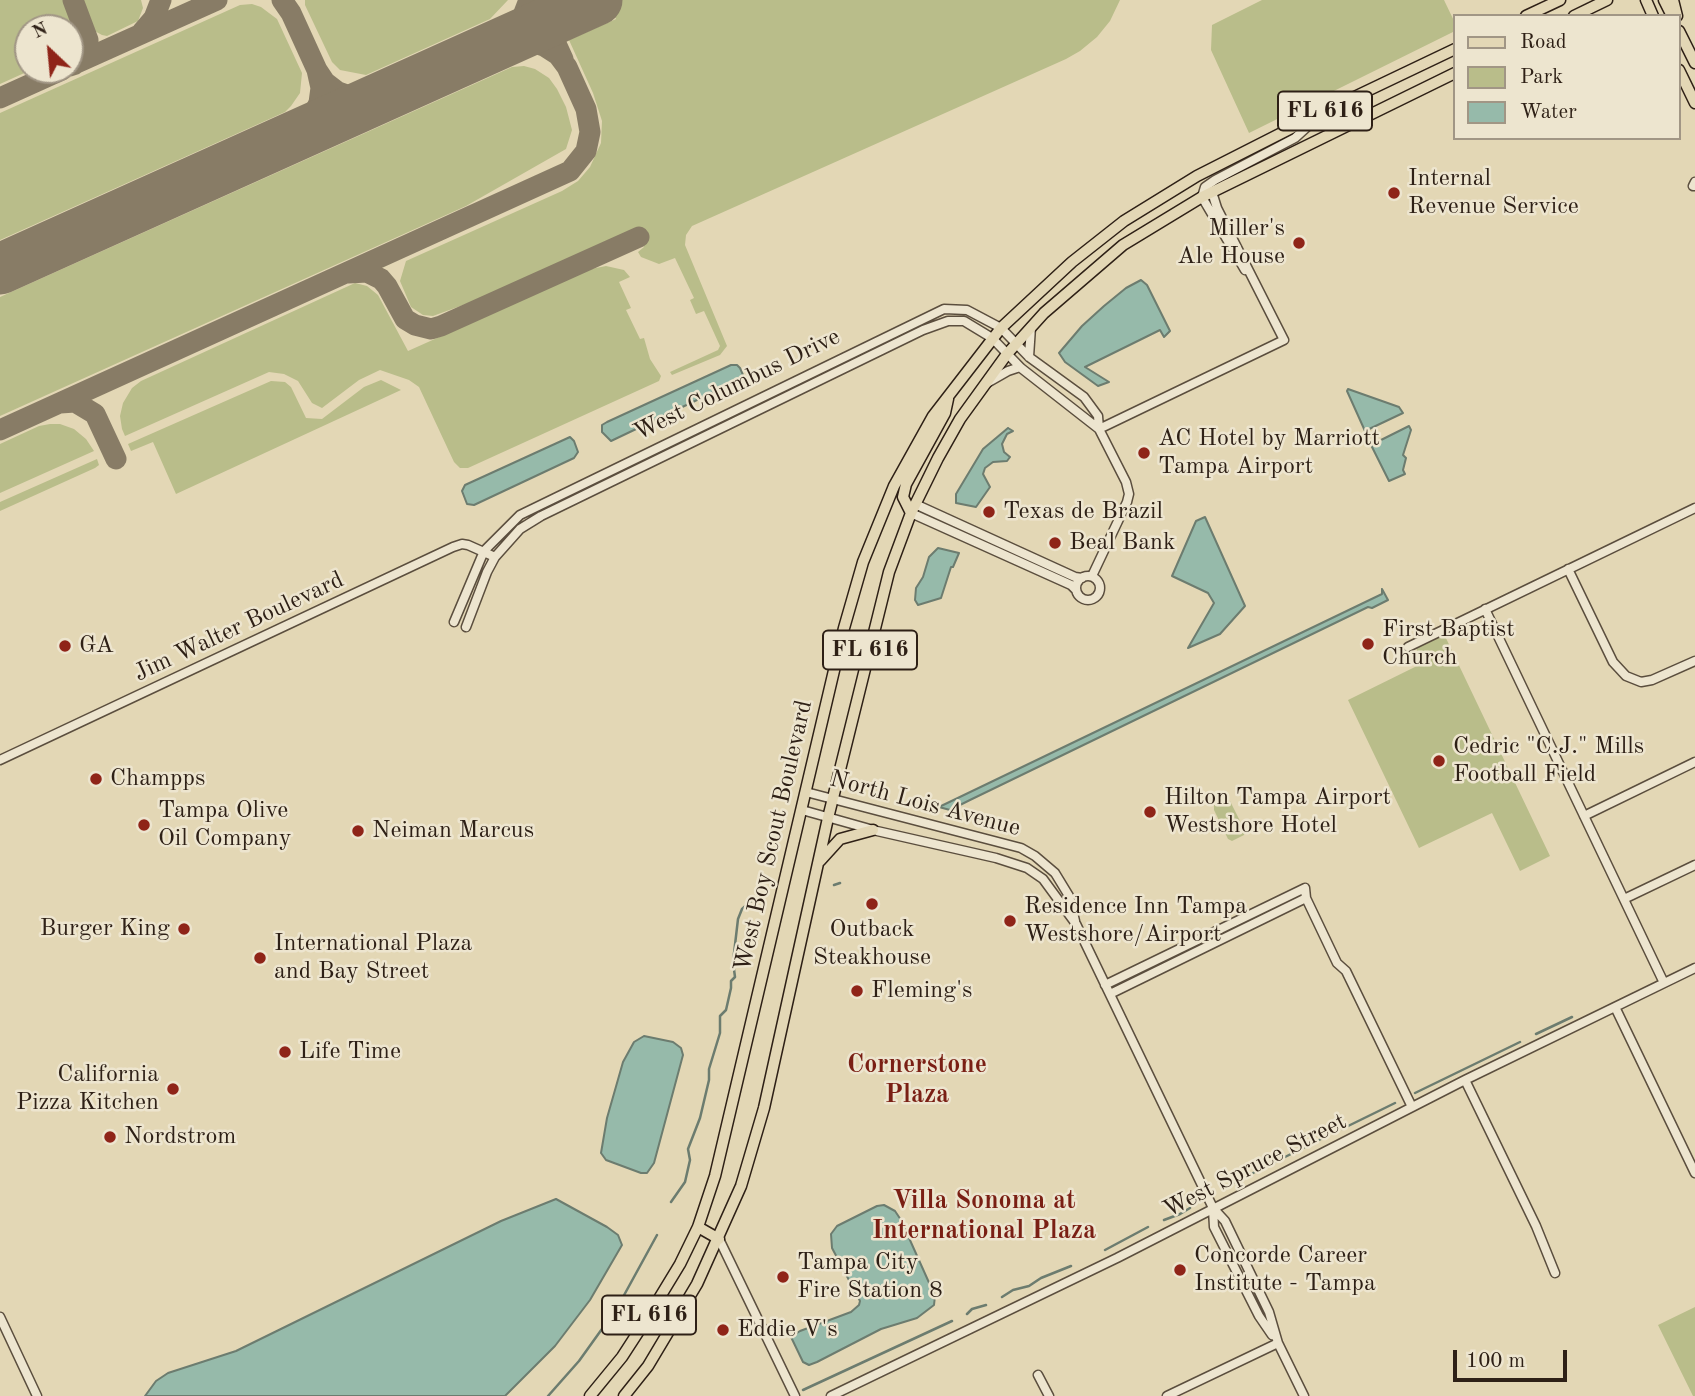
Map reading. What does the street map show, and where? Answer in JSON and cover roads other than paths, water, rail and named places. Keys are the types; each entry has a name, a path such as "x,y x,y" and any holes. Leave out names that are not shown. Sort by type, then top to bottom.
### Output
{"main road":[{"path":"1530,14 1560,0"},
{"path":"1578,14 1607,0"},
{"path":"1681,29 1685,42"},
{"path":"1681,35 1695,63"},
{"name":"FL 616","path":"1325,111 1454,49"},
{"name":"FL 616","path":"1207,194 1454,72"},
{"path":"1681,75 1695,103"},
{"name":"West Boy Scout Boulevard","path":"590,1396 622,1357 646,1320 680,1264 698,1227 715,1176 844,628 863,562 894,486 933,416 992,338 1054,277 1107,233 1197,176 1325,111"},
{"name":"West Boy Scout Boulevard","path":"624,1396 648,1366 697,1284 741,1186 764,1108 828,818 889,572 913,509 960,419 1016,343 1069,289 1123,245 1207,194"},
{"path":"913,509 903,497 906,484 945,413 949,395"},
{"path":"818,864 840,839 873,830"},
{"path":"698,1227 719,1239"}],"street":[{"path":"1100,429 1284,340 1239,262 1205,187 1295,138 1325,111"},
{"name":"West Columbus Drive","path":"484,551 520,515 536,506 944,309 967,310 1002,328 1030,357 1084,397 1098,416 1100,429 1126,482 1129,494 1128,502 1092,576"},
{"name":"West Columbus Drive","path":"466,627 478,592 495,557 520,529 541,516 923,330 948,321 964,321 992,338 1020,367 1100,429"},
{"path":"1030,357 1031,327"},
{"path":"985,385 1020,367"},
{"path":"1408,648 1695,508"},
{"path":"913,509 1000,542 1075,577 1092,576 1100,586 1096,597 1084,599 1071,585 1003,555 913,509"},
{"path":"1000,542 1003,555"},
{"name":"Jim Walter Boulevard","path":"0,760 453,547 462,544 495,557"},
{"path":"454,622 484,551"},
{"path":"1568,569 1613,662 1626,676 1641,682 1652,680 1695,661"},
{"path":"1076,590 1077,583 1082,578"},
{"path":"1485,609 1664,983"},
{"path":"1584,816 1695,762"},
{"name":"North Lois Avenue","path":"806,792 1021,848 1055,873 1069,896 1076,924"},
{"name":"North Lois Avenue","path":"802,810 873,830 996,858 1027,868 1043,878 1076,924 1213,1208 1225,1221 1269,1312 1278,1343 1304,1396"},
{"path":"1624,899 1695,865"},
{"path":"1105,985 1305,888 1306,898 1337,963 1346,971 1412,1107"},
{"path":"1110,994 1306,898"},
{"path":"1250,915 1255,923"},
{"path":"1160,959 1164,968"},
{"name":"West Spruce Street","path":"831,1396 1110,1261 1465,1080 1695,968"},
{"path":"1615,1007 1695,1173"},
{"path":"1465,1080 1536,1226 1555,1273"},
{"path":"719,1239 795,1396"},
{"path":"0,1317 37,1396"},
{"path":"1167,1396 1278,1343"},
{"path":"1038,1375 1049,1396"}],"water":[{"path":"1141,280 1147,285 1170,331 1164,337 1160,330 1085,367 1109,382 1098,386 1065,362 1059,353 1104,306"},
{"path":"731,365 740,368 743,375 741,379 611,441 602,432 602,425 607,422"},
{"path":"1348,389 1399,407 1403,413 1365,431"},
{"path":"1409,426 1411,430 1403,455 1406,458 1403,470 1405,474 1389,481 1371,445"},
{"path":"1008,428 1013,431 1007,434 1002,444 1004,452 1010,457 1007,461 993,462 985,468 983,474 990,487 976,507 956,503 956,494 983,449"},
{"path":"570,437 578,452 574,458 474,505 467,504 462,491 465,485"},
{"path":"1205,517 1245,606 1220,634 1188,648 1214,603 1208,593 1172,576 1196,521"},
{"path":"938,548 959,553 951,567 941,598 918,605 915,600 916,588 923,577 929,557"},
{"path":"1382,589 1388,600 1372,608 1368,607 950,810 939,807 1382,594"},
{"path":"644,1036 673,1042 681,1048 683,1055 654,1163 647,1173 641,1173 606,1160 601,1153 607,1118 623,1062 634,1042"},
{"path":"556,1199 607,1227 618,1235 622,1245 590,1300 555,1346 505,1396 145,1396 156,1381 168,1373 236,1351 501,1221"},
{"path":"884,1205 895,1211 901,1220 935,1296 934,1305 917,1318 881,1329 809,1365 803,1362 791,1337 851,1312 860,1301 832,1248 831,1234 837,1226"}],"waterway":[{"path":"834,885 840,883"},
{"path":"671,1202 685,1182 690,1160 688,1149 700,1118 709,1069 720,1033 720,1016 726,1010 731,981 735,977 733,962 738,919 742,909 766,894"},
{"path":"1536,1034 1572,1017"},
{"path":"1415,1093 1520,1042"},
{"path":"1342,1129 1395,1103"},
{"path":"1225,1187 1325,1137"},
{"path":"1164,1220 1190,1208"},
{"path":"1105,1250 1148,1227"},
{"path":"548,1396 579,1361 617,1308 657,1235"},
{"path":"1002,1297 1071,1266"},
{"path":"967,1314 972,1309 986,1305"},
{"path":"803,1390 952,1321"}],"place":[{"name":"Internal Revenue Service","path":"1394,193"},
{"name":"Miller's Ale House","path":"1299,243"},
{"name":"AC Hotel by Marriott Tampa Airport","path":"1144,453"},
{"name":"Texas de Brazil","path":"989,512"},
{"name":"Beal Bank","path":"1055,543"},
{"name":"First Baptist Church","path":"1368,644"},
{"name":"GA","path":"65,646"},
{"name":"Cedric \"C.J.\" Mills Football Field","path":"1439,761"},
{"name":"Champps","path":"96,779"},
{"name":"Hilton Tampa Airport Westshore Hotel","path":"1150,812"},
{"name":"Tampa Olive Oil Company","path":"144,825"},
{"name":"Neiman Marcus","path":"358,831"},
{"name":"Outback Steakhouse","path":"872,904"},
{"name":"Residence Inn Tampa Westshore/Airport","path":"1010,921"},
{"name":"Burger King","path":"184,929"},
{"name":"International Plaza and Bay Street","path":"260,958"},
{"name":"Fleming's","path":"857,991"},
{"name":"Life Time","path":"285,1052"},
{"name":"California Pizza Kitchen","path":"173,1089"},
{"name":"Nordstrom","path":"110,1137"},
{"name":"Concorde Career Institute - Tampa","path":"1180,1270"},
{"name":"Tampa City Fire Station 8","path":"783,1277"},
{"name":"Eddie V's","path":"723,1330"}],"district":[{"name":"Cornerstone Plaza","path":"917,1080"},
{"name":"Villa Sonoma at International Plaza","path":"984,1216"}]}
